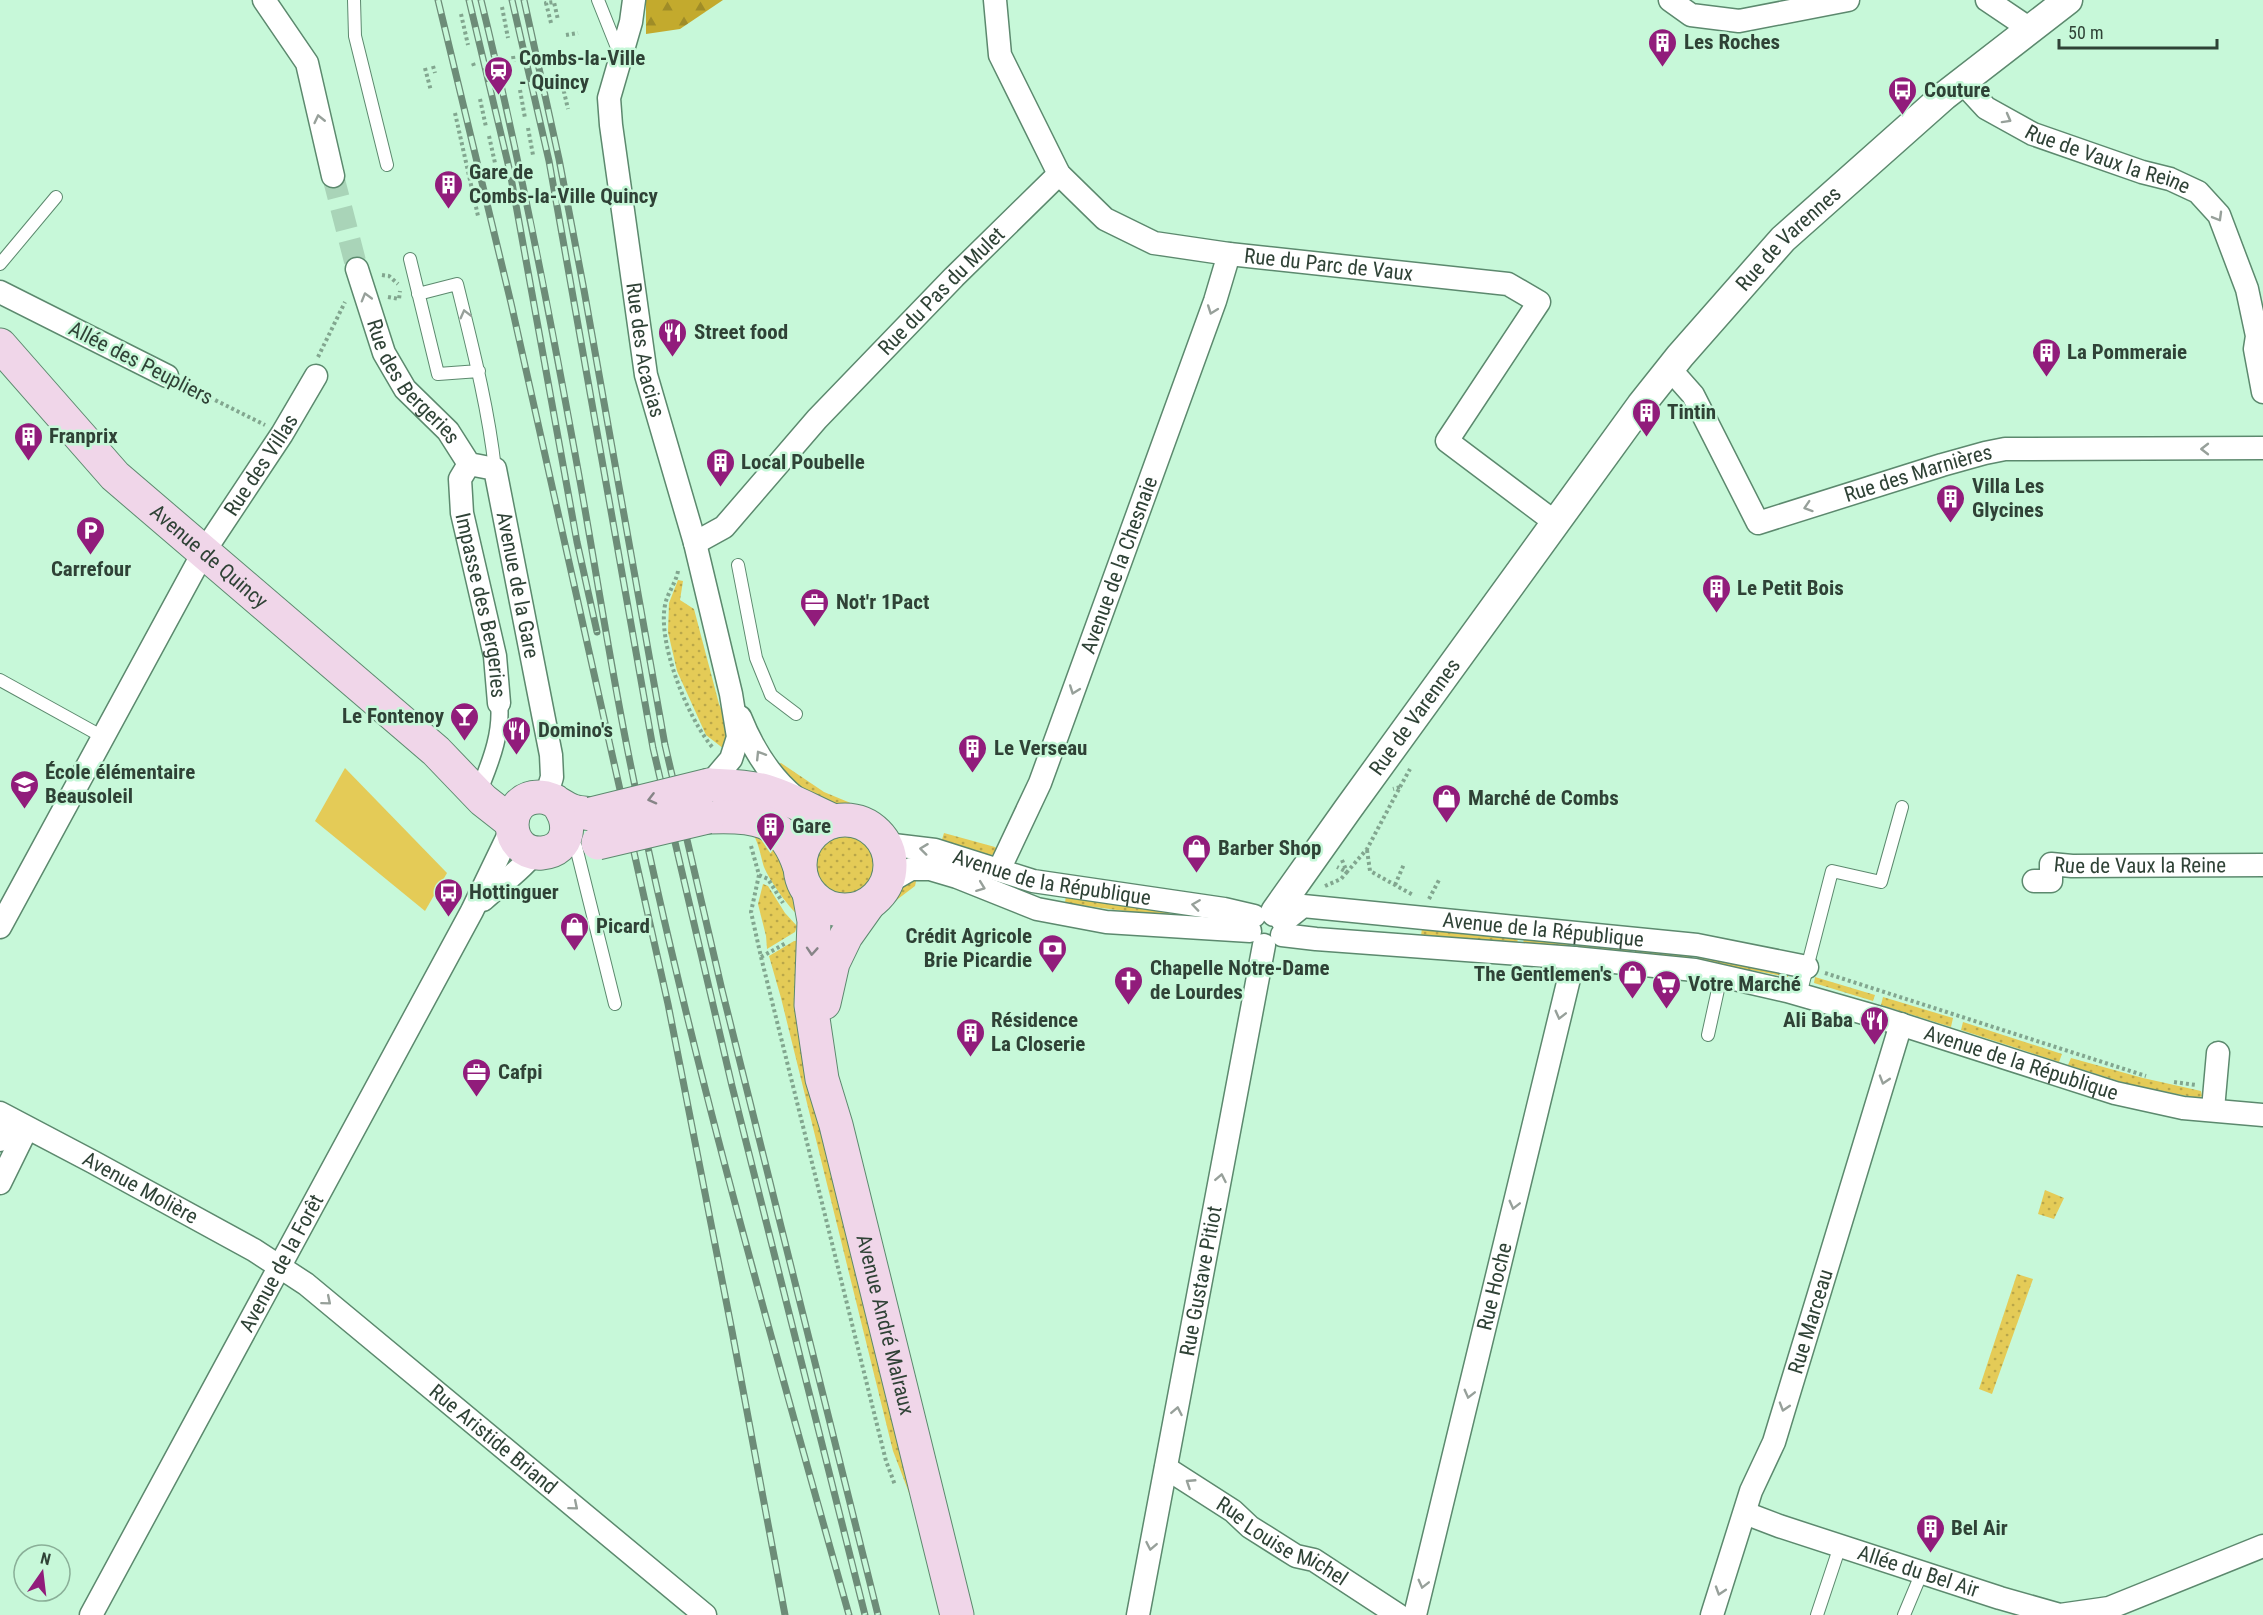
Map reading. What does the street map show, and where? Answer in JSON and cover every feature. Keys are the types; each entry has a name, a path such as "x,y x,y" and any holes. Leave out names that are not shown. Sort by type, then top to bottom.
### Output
{"main road":[{"name":"Avenue de Quincy","path":"0,345 115,476 436,752 483,800 530,810"},
{"name":"Avenue de Quincy","path":"436,752 482,783 530,810"},
{"path":"530,810 562,808 568,826 561,844 709,785 743,787 790,800 824,817 864,824 876,832 885,844 890,857 890,870 878,894 846,936 833,963 817,1034"},
{"path":"530,810 573,811 571,841"},
{"path":"530,810 519,845 571,841 720,816 750,818 775,826 793,846 814,921 811,1005 817,1034"},
{"path":"824,817 820,827 809,837 802,850 804,879 818,902 836,910 856,910 878,894"},
{"name":"Avenue André Malraux","path":"817,1034 822,1079 836,1125 957,1615"}],"street":[{"path":"264,0 307,63 333,176"},
{"path":"995,0 1000,55 1059,174"},
{"path":"1670,0 1691,15 1739,21 1848,0"},
{"path":"1988,0 2031,29"},
{"name":"Rue de Varennes","path":"1268,927 1348,809 1670,369 1783,239 1944,96 2068,0"},
{"name":"Rue des Acacias","path":"629,4 620,56 609,98 646,375 695,543 731,694 738,737 731,759 709,785"},
{"name":"Rue de Vaux la Reine","path":"1962,82 1986,108 2033,134 2170,179 2198,192 2219,215 2247,289 2257,336 2255,349 2263,392"},
{"name":"Rue du Parc de Vaux","path":"1059,174 1105,219 1154,243 1229,254 1508,284 1539,302 1447,441 1556,523"},
{"name":"Rue du Pas du Mulet","path":"695,543 724,527 817,419 954,277 1059,174"},
{"name":"Avenue de la Chesnaie","path":"999,870 1040,783 1215,301 1229,254"},
{"name":"Rue des Bergeries","path":"360,276 384,352 405,389 448,431 469,464 495,469"},
{"name":"Allée des Peupliers","path":"0,292 167,376"},
{"name":"Rue des Marnières","path":"1670,369 1693,395 1758,524 1942,465 1995,451 2263,448"},
{"name":"Rue des Villas","path":"0,927 203,553 282,434 316,376"},
{"name":"Impasse des Bergeries","path":"469,464 460,478 462,513 495,656 500,713 493,756 482,783"},
{"name":"Avenue de la Gare","path":"495,469 551,755 552,777 530,810"},
{"name":"Rue des Acacias","path":"731,694 748,737 765,764 792,795 824,817"},
{"name":"Avenue de la Forêt","path":"91,1615 472,911 530,810"},
{"name":"Avenue de la Forêt","path":"472,911 505,879 527,862 571,841"},
{"name":"Avenue de la République","path":"885,844 935,850 1033,881 1224,909 1268,927 1316,939 1574,958 1695,970 1800,994 2115,1093 2183,1108 2214,1099 2263,1115"},
{"name":"Rue de Vaux la Reine","path":"2034,881 2051,881 2051,864 2072,866 2263,865"},
{"name":"Avenue de la République","path":"878,894 911,869 930,869 957,877 1037,909 1106,922 1268,927 1303,906 1697,945 1807,967"},
{"name":"Rue Gustave Pitiot","path":"1138,1615 1268,927"},
{"name":"Rue Hoche","path":"1415,1615 1574,958"},
{"name":"Rue Marceau","path":"1712,1615 1751,1491 1774,1442 1901,1024"},
{"path":"2214,1099 2218,1053"},
{"path":"0,1140 13,1121"},
{"path":"0,1183 13,1121"},
{"name":"Avenue Molière","path":"13,1121 93,1162 280,1266"},
{"name":"Rue Aristide Briand","path":"280,1266 306,1284 705,1615"},
{"name":"Rue Louise Michel","path":"1166,1468 1233,1511 1250,1527 1296,1556 1314,1560 1398,1615"},
{"name":"Allée du Bel Air","path":"1745,1513 1840,1546 2060,1615 2089,1613 2109,1608 2263,1546"}],"lane":[{"path":"354,0 355,36 387,165"},
{"path":"598,0 620,56"},
{"path":"0,264 56,196"},
{"path":"410,259 438,374 479,371"},
{"name":"Avenue de la Gare","path":"418,294 457,284 479,371 495,469"},
{"path":"738,566 756,658 771,695 796,714"},
{"path":"0,680 103,737"},
{"path":"1800,994 1832,871 1881,882 1902,807"},
{"path":"571,841 615,1004"},
{"path":"1708,1035 1721,976"},
{"path":"1817,1615 1840,1546"},
{"path":"1904,1615 1922,1572"}],"path":[{"path":"551,23 546,3 554,2 558,20"},
{"path":"502,7 508,38"},
{"path":"461,14 468,45"},
{"path":"566,35 578,33"},
{"path":"513,56 514,62"},
{"path":"434,66 435,73"},
{"path":"425,68 431,91"},
{"path":"561,79 567,109"},
{"path":"520,90 525,118"},
{"path":"480,99 486,127"},
{"path":"455,113 478,216 476,217"},
{"path":"528,128 533,155"},
{"path":"489,136 495,163"},
{"path":"316,376 318,359 323,346 352,286 360,276 377,279 382,275 389,276 397,282 400,290 399,299"},
{"name":"Allée des Peupliers","path":"167,376 282,434"},
{"path":"679,568 666,602 664,631 674,673 703,736 716,751 731,759"},
{"path":"1347,872 1367,849 1414,761"},
{"path":"1391,790 1400,787"},
{"path":"720,816 748,835 759,875 751,912 761,957 886,1461 899,1495"},
{"path":"1367,849 1370,871 1427,902 1439,880"},
{"path":"1342,861 1347,872"},
{"path":"1395,885 1404,864"},
{"path":"1336,866 1347,872"},
{"path":"761,957 784,945 792,937"},
{"path":"1807,967 2157,1079"},
{"path":"2169,1081 2214,1099"}],"shaded area":[{"path":"678,580 683,581 680,600 694,609 719,704 726,720 728,740 724,749 706,735 677,671 668,632 669,603"},
{"path":"781,763 824,792 853,804 852,807 841,809 830,807 809,797 775,765"},
{"path":"345,768 447,873 425,911 315,821"},
{"path":"765,828 793,877 799,916 778,891 765,869 752,832"},
{"path":"853,829 865,835 874,844 880,856 878,876 870,887 853,897 839,897 822,887 814,876 812,856 822,839 833,831"},
{"path":"944,833 995,847 997,853 983,858 940,846"},
{"path":"917,877 915,886 886,908 883,907 894,892"},
{"path":"763,884 768,886 785,913 797,926 795,932 767,949 758,904"},
{"path":"1066,895 1170,908 1169,917 1065,903"},
{"path":"1422,928 1518,937 1517,945 1421,936"},
{"path":"1524,937 1572,941 1571,949 1523,945"},
{"path":"806,940 919,1519 893,1451 769,956 794,941"},
{"path":"1577,940 1632,946 1631,954 1576,949"},
{"path":"1636,946 1693,951 1692,958 1635,953"},
{"path":"1699,951 1790,968 1788,977 1697,960"},
{"path":"1815,977 1875,995 1873,1001 1814,983"},
{"path":"1883,997 1953,1018 1951,1027 1881,1005"},
{"path":"1963,1022 2062,1054 2059,1062 1961,1030"},
{"path":"2071,1058 2201,1091 2202,1096 2198,1098 2134,1086 2068,1065"},
{"path":"2045,1190 2064,1198 2054,1219 2038,1214"},
{"path":"2017,1274 2033,1279 1992,1394 1979,1389"}],"green space":[{"path":"646,0 723,0 680,29 646,34"}],"tunnel":[{"path":"333,176 357,269"}],"railway":[{"path":"438,0 511,303 668,1004 785,1615"},
{"path":"469,0 510,172 577,542 597,632"},
{"path":"481,0 509,120 546,300 621,718 651,861 702,1078 730,1185 849,1615"},
{"path":"512,0 549,161 653,748 732,1086 865,1615"},
{"path":"524,0 559,159 584,290 665,745 722,990 878,1615"}],"place":[{"name":"Les Roches","path":"1663,68"},
{"name":"Combs-la-Ville - Quincy","path":"498,96"},
{"name":"Couture","path":"1903,116"},
{"name":"Gare de Combs-la-Ville Quincy","path":"448,210"},
{"name":"Street food","path":"673,358"},
{"name":"La Pommeraie","path":"2046,378"},
{"name":"Tintin","path":"1646,438"},
{"name":"Franprix","path":"28,462"},
{"name":"Local Poubelle","path":"720,488"},
{"name":"Villa Les Glycines","path":"1951,524"},
{"name":"Carrefour","path":"91,556"},
{"name":"Le Petit Bois","path":"1716,614"},
{"name":"Not'r 1Pact","path":"815,628"},
{"name":"Le Fontenoy","path":"465,742"},
{"name":"Domino's","path":"517,756"},
{"name":"Le Verseau","path":"973,774"},
{"name":"École élémentaire Beausoleil","path":"24,810"},
{"name":"Marché de Combs","path":"1447,824"},
{"name":"Gare","path":"771,852"},
{"name":"Barber Shop","path":"1197,874"},
{"name":"Hottinguer","path":"448,918"},
{"name":"Picard","path":"575,952"},
{"name":"Crédit Agricole Brie Picardie","path":"1053,974"},
{"name":"The Gentlemen's","path":"1633,1000"},
{"name":"Chapelle Notre-Dame de Lourdes","path":"1129,1006"},
{"name":"Votre Marché","path":"1667,1010"},
{"name":"Ali Baba","path":"1874,1046"},
{"name":"Résidence La Closerie","path":"970,1058"},
{"name":"Cafpi","path":"477,1098"},
{"name":"Bel Air","path":"1930,1554"}]}
